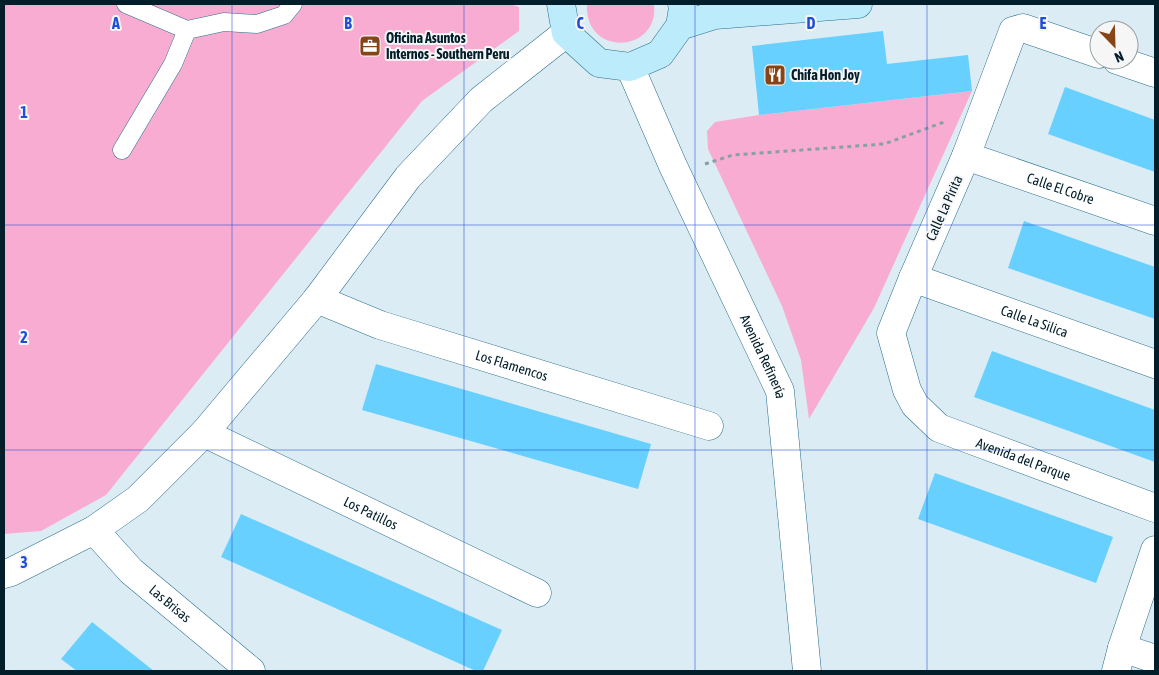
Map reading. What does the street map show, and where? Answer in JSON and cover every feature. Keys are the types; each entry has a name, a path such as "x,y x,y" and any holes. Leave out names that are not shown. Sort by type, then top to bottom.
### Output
{"main road":[{"path":"561,4 566,33 599,63 630,67 660,54 681,15 715,15 858,4"}],"street":[{"name":"Calle La Pirita","path":"907,390 891,333 966,156 1013,31 1023,28 1089,51"},
{"path":"4,574 94,530 138,499 204,433 317,299 408,177 481,100 566,33"},
{"name":"Avenida Refinería","path":"630,67 677,173 780,391 807,671"},
{"path":"1139,68 1155,73"},
{"name":"Calle El Cobre","path":"966,156 1155,221"},
{"name":"Calle La Silica","path":"913,278 1155,364"},
{"name":"Los Flamencos","path":"317,299 380,325 709,426"},
{"name":"Avenida del Parque","path":"907,390 915,405 940,428 1155,508"},
{"name":"Los Patillos","path":"204,433 537,593"},
{"name":"Las Brisas","path":"94,530 131,571 251,671"},
{"path":"1155,550 1119,659 1155,659"}],"lane":[{"path":"126,4 187,30 224,22 257,24 284,15 293,4"},
{"path":"122,150 172,64 187,30"}],"path":[{"path":"677,173 733,155 884,144 944,121 980,119"}],"shaded area":[{"path":"4,4 510,4 519,7 519,31 422,101 106,495 41,531 4,534"},
{"path":"587,4 654,4 653,20 646,32 635,40 622,43 608,41 597,34 589,22"},
{"path":"972,91 874,308 809,419 801,360 782,306 708,149 707,131 715,122 759,115"}],"building":[{"path":"883,31 887,64 968,55 972,91 759,115 752,46"},
{"path":"1065,87 1155,120 1155,172 1048,134"},
{"path":"1024,221 1155,267 1155,319 1008,268"},
{"path":"992,351 1155,410 1155,462 974,397"},
{"path":"376,364 651,444 638,489 362,410"},
{"path":"935,473 1113,537 1096,583 918,519"},
{"path":"241,514 502,630 483,671 476,671 221,557"},
{"path":"92,622 154,671 77,671 61,659"}],"place":[{"name":"Oficina Asuntos Internos - Southern Peru","path":"370,46"},
{"name":"Chifa Hon Joy","path":"775,75"}]}
